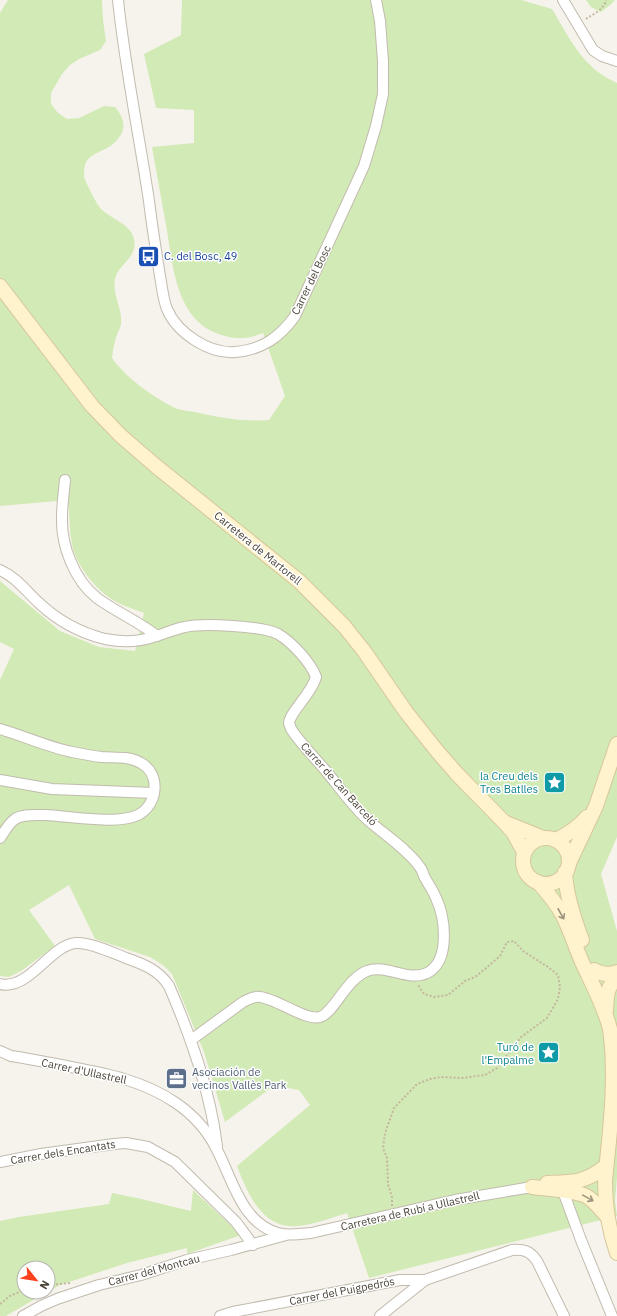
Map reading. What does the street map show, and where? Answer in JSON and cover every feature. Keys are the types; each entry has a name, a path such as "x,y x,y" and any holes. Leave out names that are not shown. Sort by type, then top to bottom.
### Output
{"main road":[{"name":"Carretera de Martorell","path":"0,286 92,406 121,436 157,467 299,581 344,626 364,651 406,712 437,751 513,832 524,852 524,868 530,877 538,882 548,894 562,914 588,976 600,998"},
{"path":"538,882 543,884 554,882 562,877 596,806 617,744"},
{"path":"524,852 533,841 549,839 570,832 582,823 596,806"},
{"name":"Carretera de Martorell","path":"504,822 528,833 549,839 565,848 568,858 566,886 572,909 594,970 600,998 613,1042 616,1077 605,1180 606,1215 610,1234 617,1253"},
{"path":"594,970 603,974 617,972"},
{"path":"606,1015 606,996 608,988 613,981 617,979"},
{"path":"562,1187 590,1178 606,1166"},
{"path":"532,1187 547,1182 585,1195 593,1200 606,1215"}],"street":[{"name":"Carrer del Bosc","path":"118,0 122,38 167,309 183,330 194,340 212,349 230,353 263,346 276,338 295,316 364,166 376,126 383,94 383,61 380,21 376,0"},
{"path":"563,0 593,50 602,56 617,61"},
{"path":"66,480 62,531 75,571 80,580 97,598 146,627 157,636"},
{"name":"Carrer de Can Barceló","path":"0,570 23,587 40,604 54,615 83,632 106,639 129,641 157,636 186,626 225,626 259,629 278,634 293,646 311,667 316,677 314,683 291,717 289,723 291,729 368,820 420,866 436,898 442,917 444,933 440,960 435,967 428,972 415,975"},
{"path":"0,729 71,752 102,757 127,758 140,762 147,766 155,781 154,793 147,808 138,815 106,820 65,816 23,816 14,819 0,838"},
{"path":"0,780 52,789 154,793"},
{"path":"0,984 8,985 20,981 64,948 76,943 98,948 146,966 159,973 164,978 178,1006 191,1040 208,1098 218,1152"},
{"path":"191,1040 243,1002 253,998 260,997 270,999 305,1014 320,1017 333,1005 352,980 366,971 381,969 415,975"},
{"name":"Carrer d'Ullastrell","path":"0,1051 11,1056 118,1076 153,1090 177,1103 191,1115 209,1136 236,1191 249,1212 263,1226 288,1235"},
{"name":"Carrer dels Encantats","path":"0,1162 41,1154 114,1144 126,1143 148,1147 176,1162 232,1218 253,1245"},
{"name":"Carretera de Rubí a Ullastrell","path":"288,1235 311,1233 461,1198 532,1187"},
{"path":"562,1187 581,1240 612,1316"},
{"name":"Carrer del Montcau","path":"23,1316 57,1299 99,1285 141,1275 187,1260 253,1245 288,1235"},
{"name":"Carrer del Puigpedrós","path":"220,1316 233,1312 400,1280 425,1280 512,1250 520,1249 527,1250 537,1261 564,1316"},
{"path":"380,1316 425,1280"}],"path":[{"path":"576,23 600,10 605,4 606,0"},
{"path":"392,1215 392,1197 388,1184 387,1158 383,1148 385,1133 394,1108 417,1084 441,1077 462,1078 485,1075 497,1068 522,1037 547,1018 558,998 560,986 558,975 523,950 514,941 506,942 500,956 475,977 465,981 448,995 434,997 424,994 419,988 415,975"},
{"path":"0,1304 16,1293"}],"green space":[{"path":"8,0 102,0 106,41 100,50 79,59 70,65 62,74 51,93 51,104 58,113 67,119 79,118 104,106 115,107 123,121 123,130 118,139 110,146 93,155 87,161 84,171 85,180 99,207 105,213 129,229 134,239 134,246 131,256 120,269 115,279 114,285 121,318 121,326 115,341 112,358 132,380 175,408 234,419 269,420 285,396 263,333 248,338 233,338 216,333 203,326 193,316 185,304 175,276 152,147 194,143 194,110 156,108 144,54 181,35 182,0 521,0 552,9 573,44 593,68 617,83 617,837 601,874 617,931 617,1177 615,1201 617,1216 369,1278 347,1213 303,1226 279,1224 270,1219 256,1204 245,1185 237,1166 310,1105 299,1090 288,1088 271,1088 225,1122 204,1052 172,974 163,965 150,957 95,939 69,885 29,910 55,946 21,971 9,977 0,976 0,680 14,649 0,642 0,581 60,631 99,647 135,651 144,613 121,604 106,595 93,583 82,568 77,560 72,544 68,500 0,506 0,13"},
{"path":"586,0 615,0 601,12 591,7"},
{"path":"193,1190 241,1235 187,1254 187,1248 127,1263 56,1287 56,1260 16,1260 16,1300 33,1300 6,1316 0,1316 0,1221 109,1204 112,1193 191,1211"}],"place":[{"name":"C. del Bosc, 49","path":"148,256"},
{"name":"la Creu dels Tres Batlles","path":"554,782"},
{"name":"Turó de l'Empalme","path":"549,1053"},
{"name":"Asociación de vecinos Vallès Park","path":"177,1078"}]}
